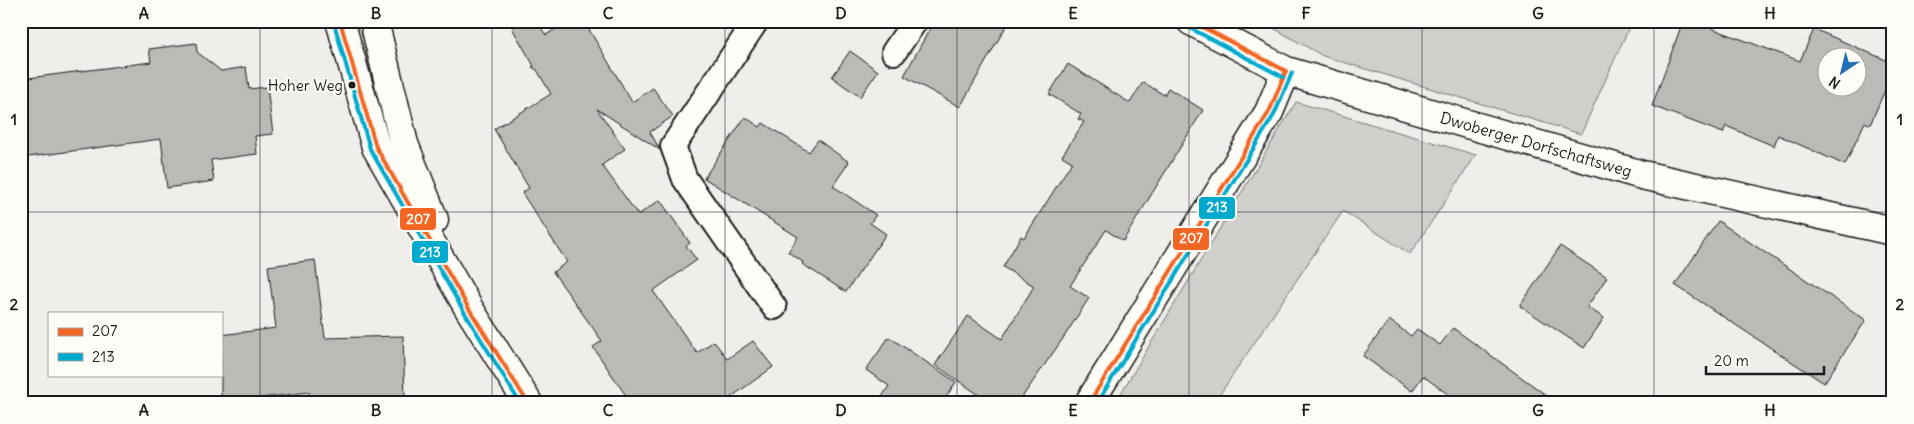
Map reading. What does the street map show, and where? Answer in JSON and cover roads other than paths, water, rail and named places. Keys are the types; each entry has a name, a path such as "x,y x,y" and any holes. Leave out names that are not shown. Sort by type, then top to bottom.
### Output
{"street":[{"path":"340,21 376,146 468,307 528,403"},
{"path":"374,21 404,144 468,307"},
{"name":"Dwoberger Dorfschaftsweg","path":"1191,21 1286,71 1642,174 1893,231"},
{"path":"1089,403 1269,112 1286,71"}],"lane":[{"path":"756,21 673,146 685,179 774,307"},
{"path":"894,52 915,21"}],"place":[{"name":"Hoher Weg","path":"352,85"}]}
